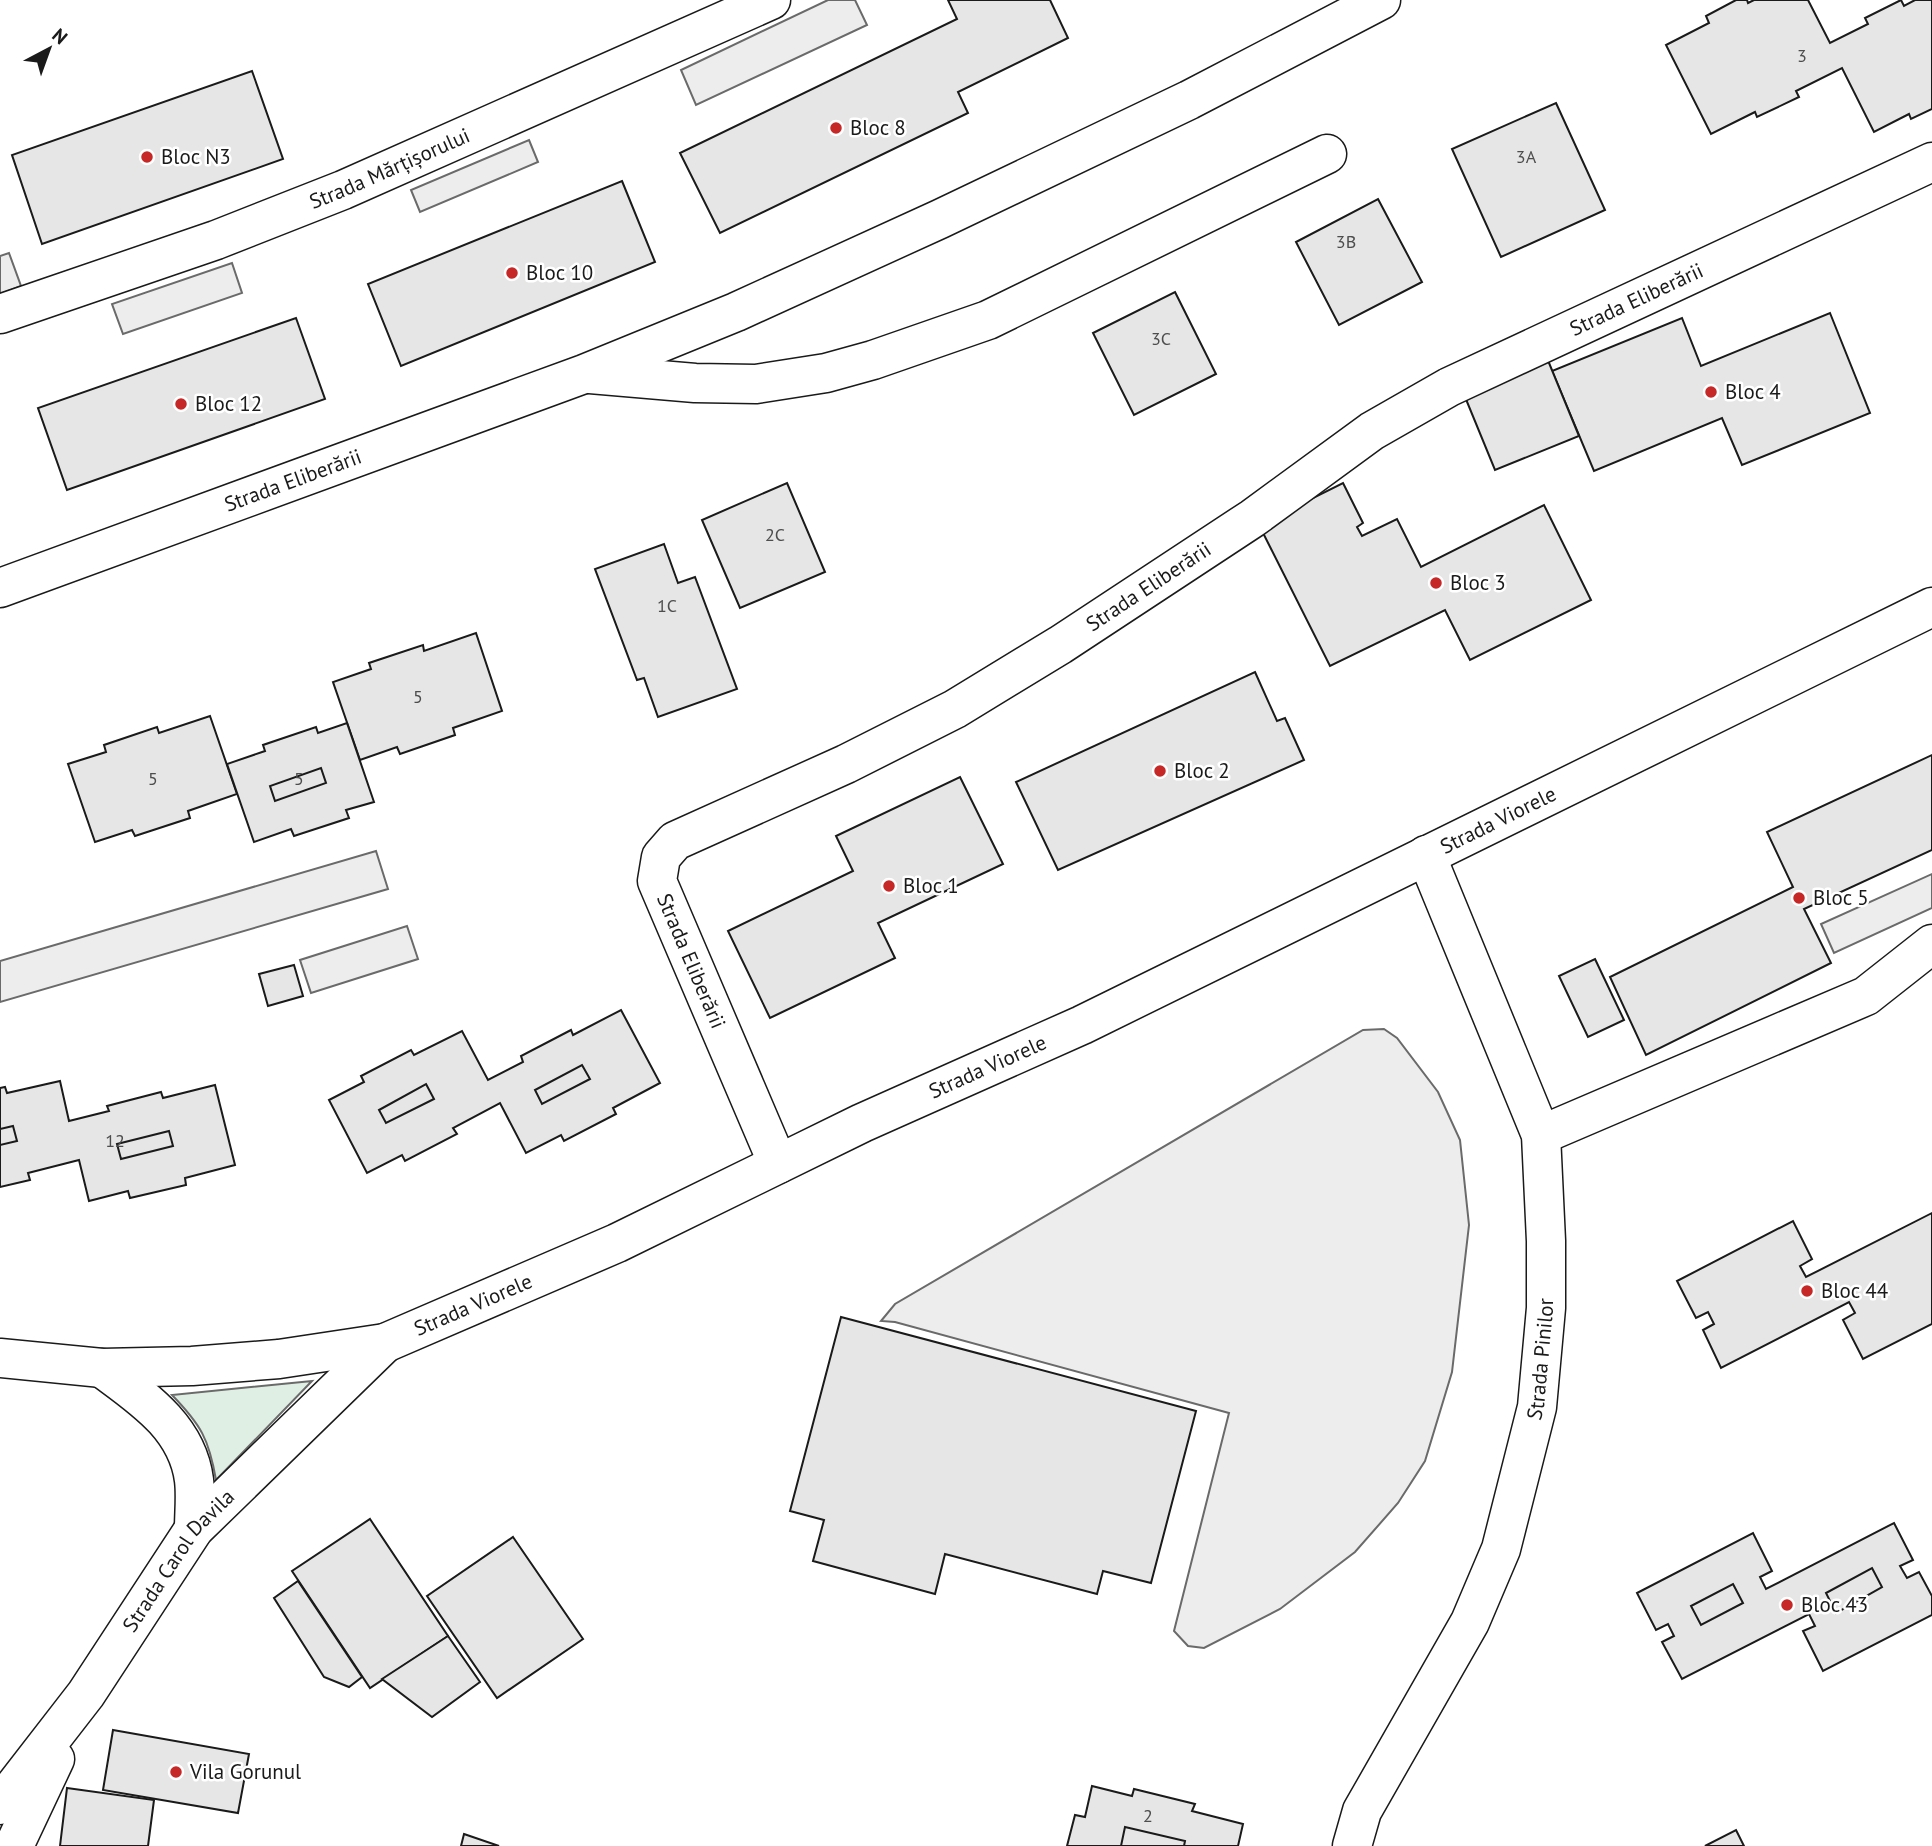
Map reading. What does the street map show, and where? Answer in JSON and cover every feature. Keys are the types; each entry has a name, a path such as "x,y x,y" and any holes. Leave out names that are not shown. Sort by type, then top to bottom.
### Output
{"street":[{"name":"Strada Mărțișorului","path":"0,314 216,240 343,190 771,0"},
{"name":"Strada Eliberării","path":"0,588 584,374 736,312 940,219 1189,100 1381,0"},
{"name":"Strada Eliberării","path":"584,374 695,383 756,384 826,373 862,363 988,320 1327,154"},
{"name":"Strada Eliberării","path":"778,1164 657,881 661,856 675,841 846,764 955,709 1060,645 1253,518 1372,431 1449,387 1932,162"},
{"name":"Strada Viorele","path":"0,1358 102,1368 192,1366 279,1359 385,1343 617,1243 862,1123 1082,1025 1932,607"},
{"name":"Strada Pinilor","path":"1352,1846 1362,1811 1470,1622 1501,1549 1537,1407 1546,1308 1541,1135 1426,855"},
{"path":"1541,1135 1866,996 1932,944"},
{"name":"Strada Carol Davila","path":"0,1805 86,1694 194,1530 385,1343"},
{"path":"102,1368 146,1401 169,1423 184,1446 194,1479 194,1530"},
{"path":"14,1846 86,1694"}],"green space":[{"path":"312,1381 216,1480 202,1433 172,1395"}],"shaded area":[{"path":"828,0 855,0 867,25 696,105 681,70"},
{"path":"529,140 538,162 420,212 411,190"},
{"path":"9,253 21,286 0,294 0,256"},
{"path":"232,263 242,293 123,334 112,304"},
{"path":"376,851 388,889 0,1002 0,961"},
{"path":"1932,874 1932,908 1834,953 1821,924"},
{"path":"407,926 418,959 311,993 300,960"},
{"path":"1384,1029 1397,1038 1438,1092 1460,1140 1469,1225 1452,1372 1425,1461 1398,1503 1355,1552 1280,1609 1204,1648 1188,1646 1174,1631 1229,1413 895,1322 881,1321 895,1304 1363,1030"}],"building":[{"name":"Bloc 8","path":"948,0 1050,0 1068,38 958,92 968,113 720,233 680,153 957,19"},
{"path":"1736,0 1747,0 1748,3 1754,0 1808,0 1830,43 1868,24 1865,18 1901,0 1904,6 1915,0 1932,0 1932,109 1911,119 1909,114 1874,132 1842,68 1796,91 1799,97 1757,117 1755,112 1711,134 1666,45 1709,23 1706,16"},
{"name":"Bloc N3","path":"252,71 283,159 42,244 12,155"},
{"path":"1556,103 1605,210 1501,257 1452,149"},
{"name":"Bloc 10","path":"622,181 655,262 401,366 368,284"},
{"path":"1378,199 1422,282 1339,325 1296,242"},
{"path":"1175,292 1216,374 1134,415 1093,333"},
{"name":"Bloc 4","path":"1830,313 1870,413 1742,465 1722,418 1594,471 1552,371 1682,318 1701,366"},
{"name":"Bloc 12","path":"296,318 325,399 67,490 38,408"},
{"path":"1547,358 1579,436 1495,470 1463,392"},
{"path":"787,483 825,572 740,608 702,520"},
{"name":"Bloc 3","path":"1343,483 1363,523 1357,527 1362,536 1397,519 1421,567 1544,505 1591,600 1470,660 1445,610 1330,666 1259,525"},
{"path":"664,544 678,583 695,577 737,689 658,717 644,678 637,680 595,569"},
{"path":"476,633 502,711 453,728 455,735 400,754 397,747 360,760 333,682 371,669 369,663 423,645 424,651"},
{"name":"Bloc 2","path":"1255,672 1277,721 1285,718 1304,760 1058,870 1016,782"},
{"path":"210,716 237,794 188,811 190,818 135,836 132,830 95,842 68,764 106,752 104,745 157,727 159,733"},
{"path":"347,723 374,802 346,810 349,818 294,836 291,829 254,842 227,764 265,751 263,745 316,727 318,733"},
{"name":"Bloc 5","path":"1932,755 1932,850 1804,909 1831,963 1646,1055 1610,977 1793,887 1767,832"},
{"path":"321,768 326,783 275,801 270,786"},
{"name":"Bloc 1","path":"960,777 1003,864 878,923 895,958 770,1018 728,931 853,871 836,836"},
{"path":"1595,959 1624,1020 1588,1037 1559,976"},
{"path":"294,965 303,996 268,1006 259,974"},
{"path":"621,1010 660,1083 613,1108 616,1114 564,1141 561,1135 526,1153 500,1103 453,1128 457,1134 405,1161 402,1155 367,1173 329,1100 364,1082 361,1076 411,1050 414,1055 462,1031 488,1080 523,1062 521,1056 571,1030 573,1035"},
{"path":"582,1065 590,1079 542,1104 535,1090"},
{"path":"60,1081 69,1121 109,1111 107,1106 161,1092 163,1098 215,1085 235,1165 185,1178 186,1185 130,1198 128,1191 89,1201 79,1160 28,1173 30,1180 0,1187 0,1088 5,1087 7,1093"},
{"path":"426,1084 434,1099 386,1123 379,1110"},
{"path":"13,1126 17,1141 0,1145 0,1129"},
{"path":"169,1131 173,1146 121,1159 117,1144"},
{"name":"Bloc 44","path":"1932,1213 1932,1324 1863,1359 1843,1320 1855,1313 1849,1302 1721,1368 1703,1330 1714,1324 1708,1312 1696,1318 1677,1281 1793,1221 1812,1259 1800,1266 1806,1277"},
{"path":"841,1317 1196,1411 1151,1583 1103,1571 1097,1594 945,1554 935,1594 813,1561 824,1520 790,1511"},
{"path":"370,1519 448,1636 370,1688 292,1571"},
{"name":"Bloc 43","path":"1894,1523 1913,1560 1900,1566 1907,1578 1919,1572 1932,1596 1932,1615 1823,1671 1803,1631 1815,1626 1809,1614 1682,1679 1662,1642 1674,1636 1668,1624 1656,1630 1637,1593 1753,1533 1772,1571 1760,1577 1766,1589"},
{"path":"513,1537 583,1639 497,1698 427,1596"},
{"path":"1872,1568 1882,1587 1836,1613 1826,1593"},
{"path":"298,1581 362,1677 349,1687 324,1677 274,1598"},
{"path":"1733,1584 1743,1603 1701,1625 1691,1606"},
{"path":"448,1636 480,1682 432,1717 382,1679"},
{"name":"Vila Gorunul","path":"113,1730 249,1754 238,1813 103,1790"},
{"path":"1092,1786 1132,1796 1134,1789 1195,1804 1192,1811 1243,1824 1238,1846 1067,1846 1075,1815 1085,1817"},
{"path":"67,1788 154,1800 148,1846 60,1846"},
{"path":"1125,1827 1185,1841 1184,1846 1121,1846"},
{"path":"1736,1830 1744,1846 1705,1846"},
{"path":"464,1834 499,1846 461,1846"}],"place":[{"name":"Bloc 8","path":"836,128"},
{"name":"Bloc N3","path":"147,157"},
{"name":"Bloc 10","path":"512,273"},
{"name":"Bloc 4","path":"1711,392"},
{"name":"Bloc 12","path":"181,404"},
{"name":"Bloc 3","path":"1436,583"},
{"name":"Bloc 2","path":"1160,771"},
{"name":"Bloc 1","path":"889,886"},
{"name":"Bloc 5","path":"1799,898"},
{"name":"Bloc 44","path":"1807,1291"},
{"name":"Bloc 43","path":"1787,1605"},
{"name":"Vila Gorunul","path":"176,1772"}]}
